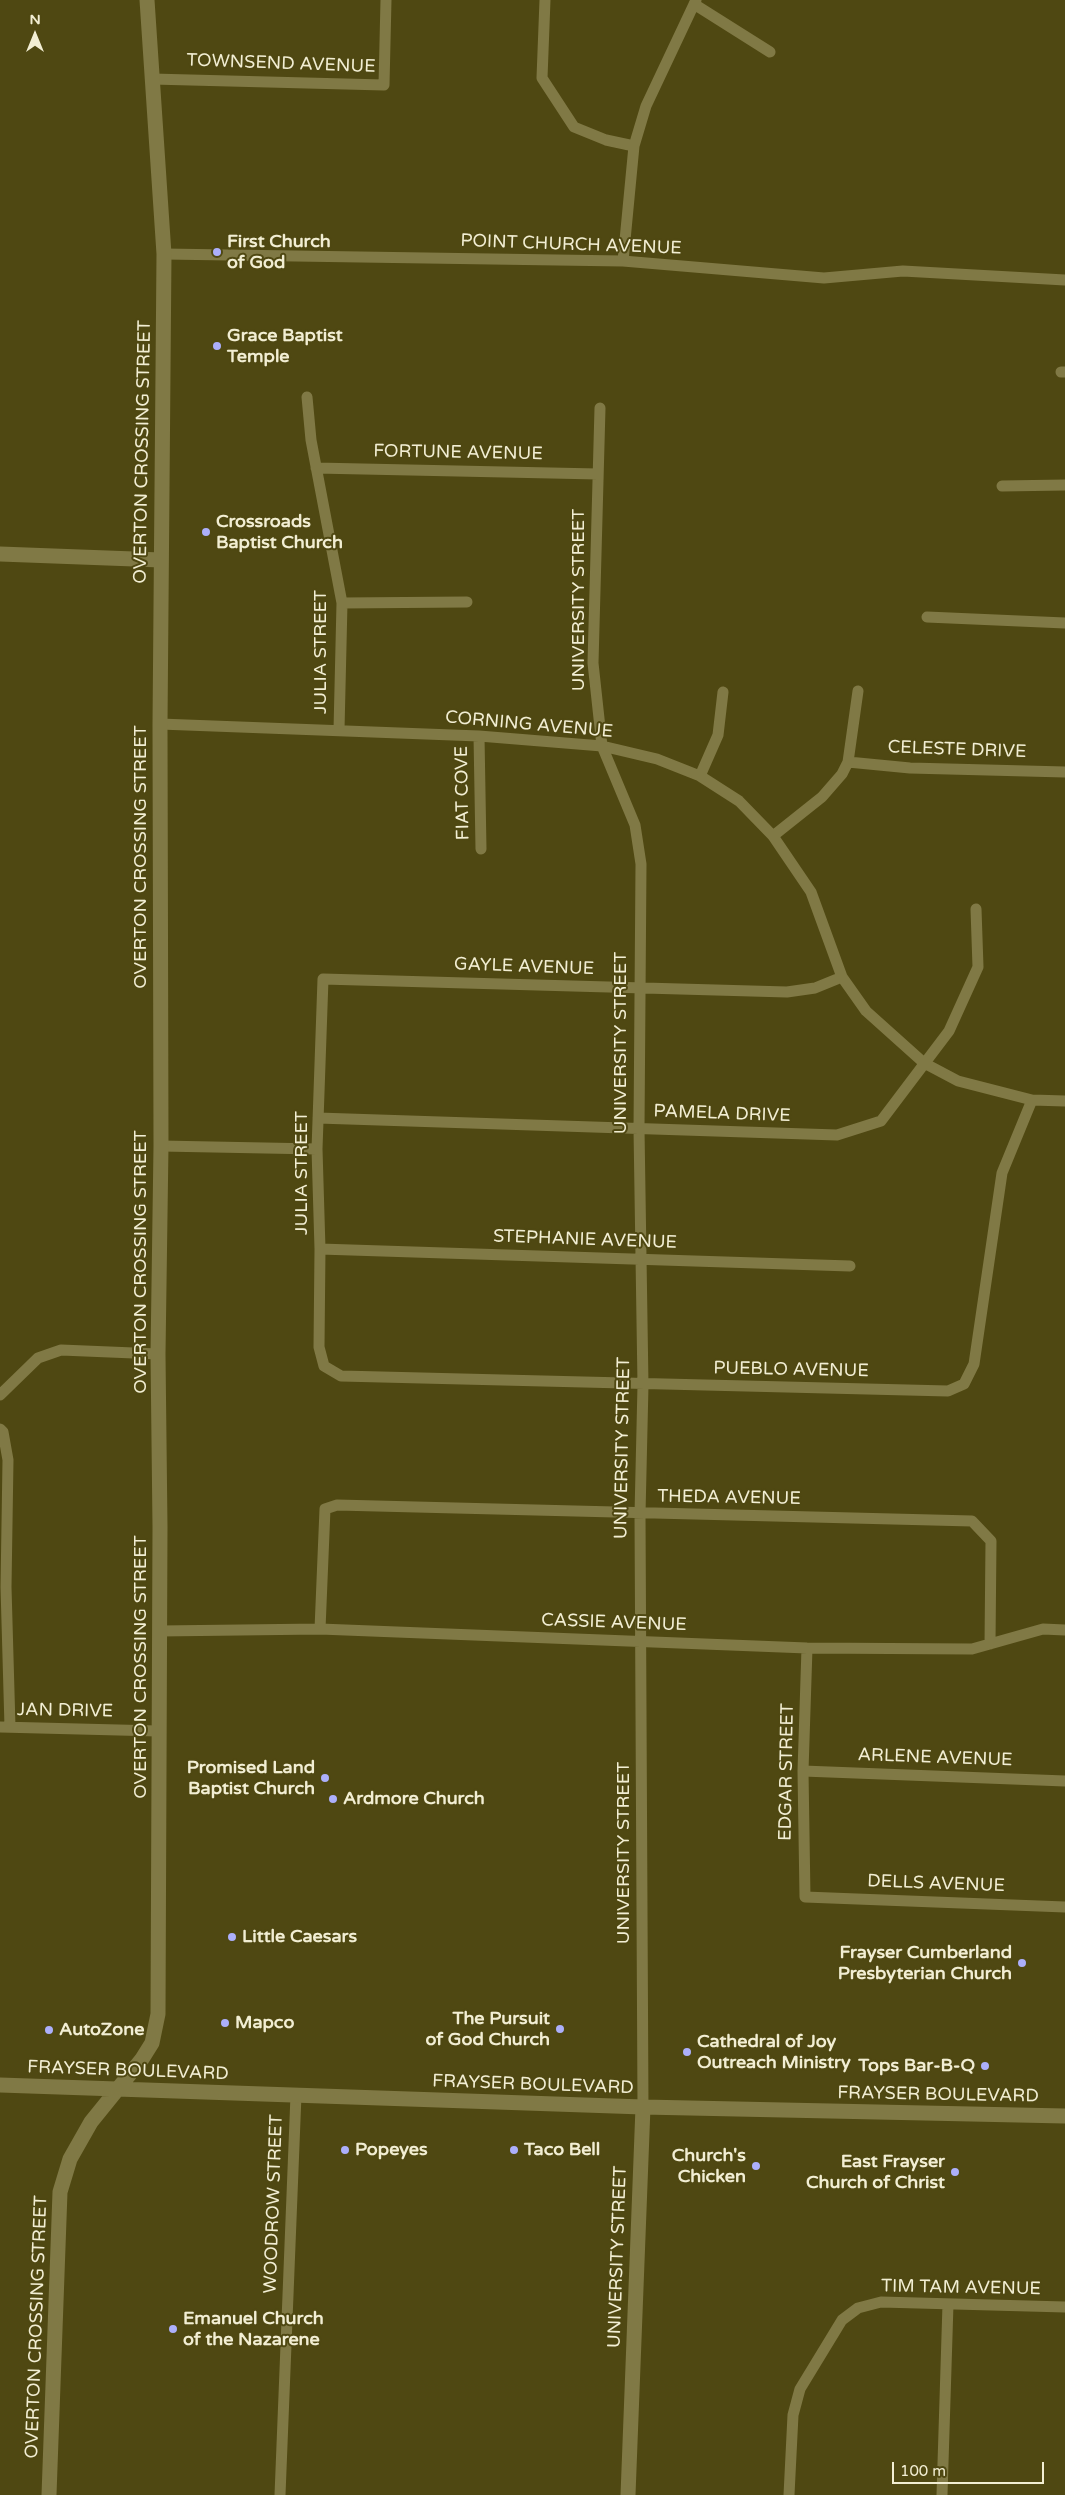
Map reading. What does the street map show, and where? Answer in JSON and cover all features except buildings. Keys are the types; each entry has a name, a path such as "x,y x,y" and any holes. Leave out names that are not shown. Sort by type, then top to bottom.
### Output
{"street":[{"name":"OVERTON CROSSING STREET","path":"49,2495 60,2192 65,2173 77,2144 115,2090 142,2059 152,2042 158,2025 160,1631 158,1354 161,1146 160,724 164,254 146,0"},
{"name":"TOWNSEND AVENUE","path":"152,78 384,85 386,0"},
{"path":"545,0 542,78 574,127 606,140 634,146"},
{"path":"623,261 634,146 646,106 695,2 770,52"},
{"name":"POINT CHURCH AVENUE","path":"164,254 623,261 824,278 903,271 1065,280"},
{"name":"JULIA STREET","path":"307,397 311,440 342,603 339,730"},
{"name":"UNIVERSITY STREET","path":"600,408 593,663 602,746 635,825 641,864 639,1129 643,1385 640,1514 643,2107 628,2495"},
{"name":"FORTUNE AVENUE","path":"316,468 598,474"},
{"path":"1002,486 1065,485"},
{"path":"0,554 161,560"},
{"path":"342,603 467,602"},
{"path":"927,617 1065,623"},
{"path":"773,836 822,797 842,774 848,762 858,691"},
{"path":"700,776 718,735 723,692"},
{"name":"CORNING AVENUE","path":"160,724 479,736 602,746 657,758 700,776 738,801 773,836 811,892 842,977 866,1011 924,1062 958,1081 1032,1100 1065,1101"},
{"name":"FIAT COVE","path":"479,736 481,849"},
{"name":"CELESTE DRIVE","path":"848,762 910,768 1065,772"},
{"name":"PAMELA DRIVE","path":"318,1118 837,1136 881,1121 949,1030 978,966 976,909"},
{"name":"GAYLE AVENUE","path":"323,979 787,992 814,988 842,977"},
{"name":"JULIA STREET","path":"323,979 317,1149 320,1249 319,1347 324,1366"},
{"name":"PUEBLO AVENUE","path":"324,1366 341,1376 643,1385 948,1391 964,1384 974,1364 1002,1173 1032,1100"},
{"path":"161,1146 317,1149"},
{"name":"STEPHANIE AVENUE","path":"320,1249 850,1266"},
{"path":"0,1395 38,1358 61,1350 158,1354"},
{"path":"0,1429 3,1432 8,1460 3,1587 5,1727"},
{"name":"THEDA AVENUE","path":"320,1629 325,1509 337,1505 972,1521 991,1541 990,1644"},
{"name":"CASSIE AVENUE","path":"160,1631 320,1629 807,1648 972,1649 1043,1629 1065,1630"},
{"name":"EDGAR STREET","path":"805,1897 803,1771 807,1648"},
{"name":"JAN DRIVE","path":"5,1727 158,1731"},
{"name":"ARLENE AVENUE","path":"803,1771 1065,1781"},
{"name":"DELLS AVENUE","path":"805,1897 1065,1906"},
{"name":"FRAYSER BOULEVARD","path":"0,2085 643,2107 1065,2116"},
{"name":"WOODROW STREET","path":"280,2495 296,2095"},
{"name":"TIM TAM AVENUE","path":"789,2495 793,2415 800,2389 842,2320 858,2308 881,2302 1065,2307"},
{"path":"942,2495 948,2304"}],"place":[{"name":"First Church of God","path":"217,252"},
{"name":"Grace Baptist Temple","path":"217,346"},
{"name":"Crossroads Baptist Church","path":"206,532"},
{"name":"Promised Land Baptist Church","path":"325,1778"},
{"name":"Ardmore Church","path":"333,1799"},
{"name":"Little Caesars","path":"232,1937"},
{"name":"Frayser Cumberland Presbyterian Church","path":"1022,1963"},
{"name":"Mapco","path":"225,2023"},
{"name":"The Pursuit of God Church","path":"560,2029"},
{"name":"AutoZone","path":"49,2030"},
{"name":"Cathedral of Joy Outreach Ministry","path":"687,2052"},
{"name":"Tops Bar-B-Q","path":"985,2066"},
{"name":"Popeyes","path":"345,2150"},
{"name":"Taco Bell","path":"514,2150"},
{"name":"Church's Chicken","path":"756,2166"},
{"name":"East Frayser Church of Christ","path":"955,2172"},
{"name":"Emanuel Church of the Nazarene","path":"173,2329"}]}
